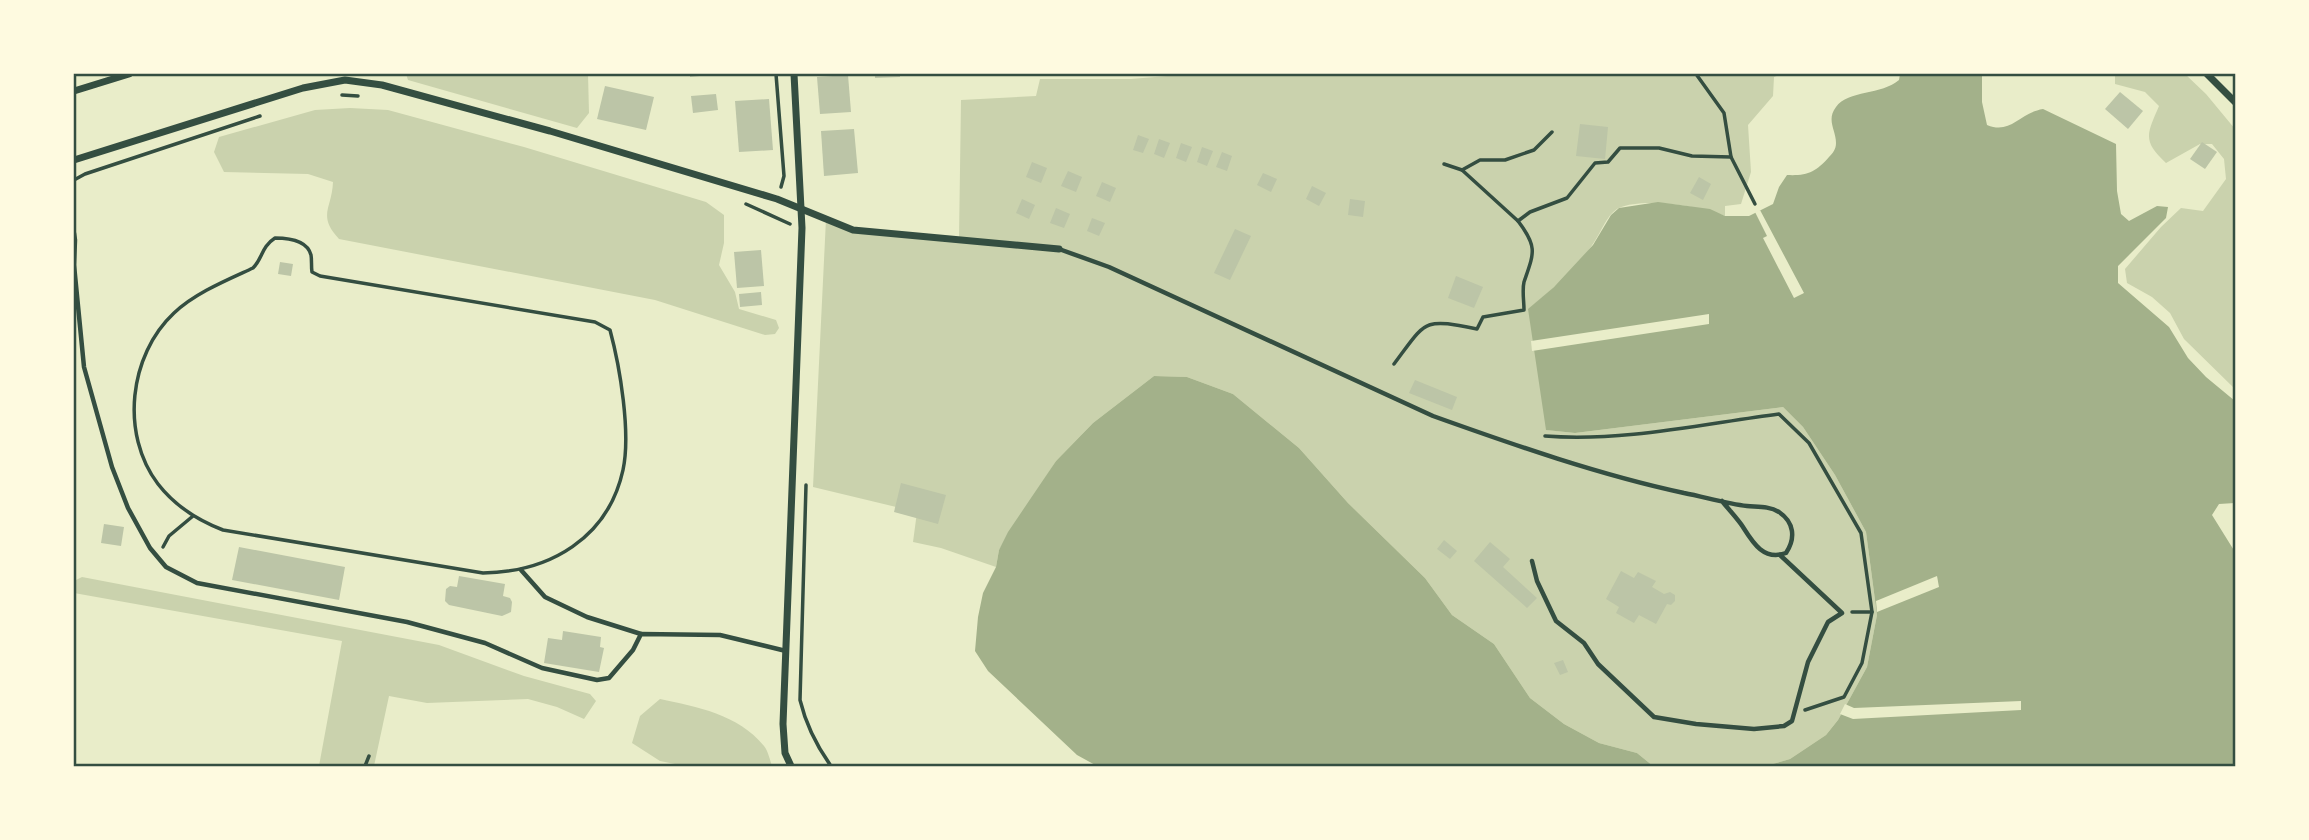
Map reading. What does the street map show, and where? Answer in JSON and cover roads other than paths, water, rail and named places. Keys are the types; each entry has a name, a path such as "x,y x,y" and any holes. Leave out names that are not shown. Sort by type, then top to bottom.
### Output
{"street":[{"path":"74,91 129,74"},
{"path":"791,766 785,754 783,724 802,209 794,74"},
{"path":"2207,74 2235,103"},
{"path":"74,160 346,77 537,127 777,200 853,230 1059,249"}],"lane":[{"path":"74,233 74,265 84,367 98,422 119,487 144,537 166,566 197,583 407,622 485,643 542,668 586,679 609,678 634,650 641,634"},
{"path":"1059,249 1109,267 1433,416 1617,475 1722,501 1773,509 1788,520 1793,536 1792,544 1786,553 1771,556 1764,553 1722,501"},
{"path":"1532,561 1537,581 1556,621 1584,643 1598,664 1654,717 1696,724 1770,729 1792,721 1808,662 1828,622 1842,612 1780,555"},
{"path":"521,570 545,597 587,617 641,634 720,635 786,652"}]}
